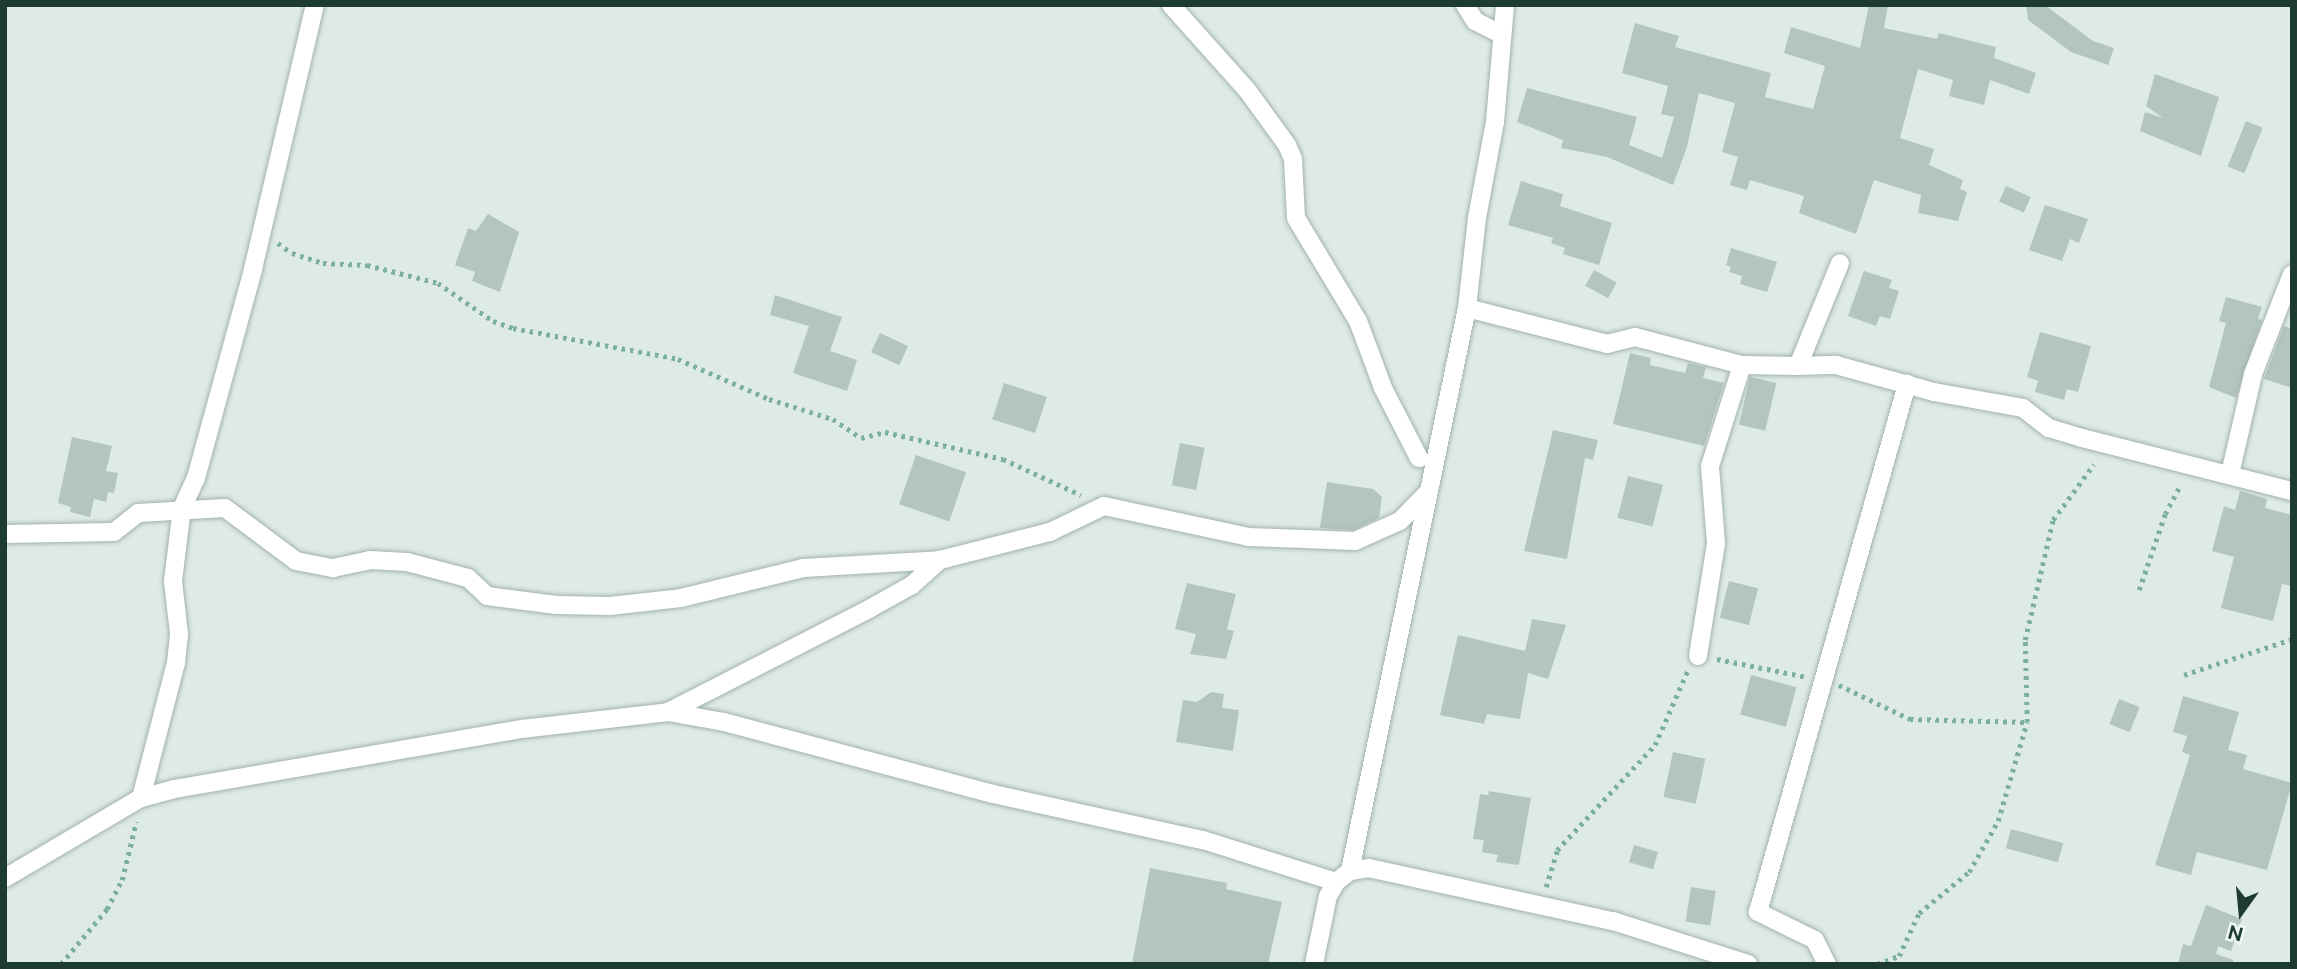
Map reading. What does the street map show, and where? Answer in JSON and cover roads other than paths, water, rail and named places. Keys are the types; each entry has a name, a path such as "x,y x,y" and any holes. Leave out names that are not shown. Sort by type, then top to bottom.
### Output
{"street":[{"path":"141,798 176,663 179,634 173,581 182,508 196,478 262,231 315,5"},
{"path":"1171,5 1247,90 1287,145 1293,159 1296,218 1358,321 1382,388 1419,458"},
{"path":"1465,5 1475,21 1500,34"},
{"path":"1314,964 1328,896 1343,877 1467,308 1500,84 1500,34 1506,5"},
{"path":"1798,366 1840,263"},
{"path":"2230,474 2253,374 2292,274"},
{"path":"1467,308 1607,344 1635,337 1742,365 1836,365 1907,384 2024,408 2049,428 2292,491"},
{"path":"1698,656 1716,543 1710,466 1742,365"},
{"path":"1827,964 1815,940 1758,912 1907,384"},
{"path":"5,534 114,532 138,513 182,508 225,508 296,561 333,568 370,560 407,562 468,578 487,596 556,606 642,604 803,568 940,560 1051,532 1104,506 1248,537 1354,541 1400,521 1426,494"},
{"path":"668,712 912,585 940,560"},
{"path":"5,878 141,798 522,729 668,712 724,722 993,794 1203,840 1343,877 1395,872 1542,905 1655,932 1748,964"}]}
